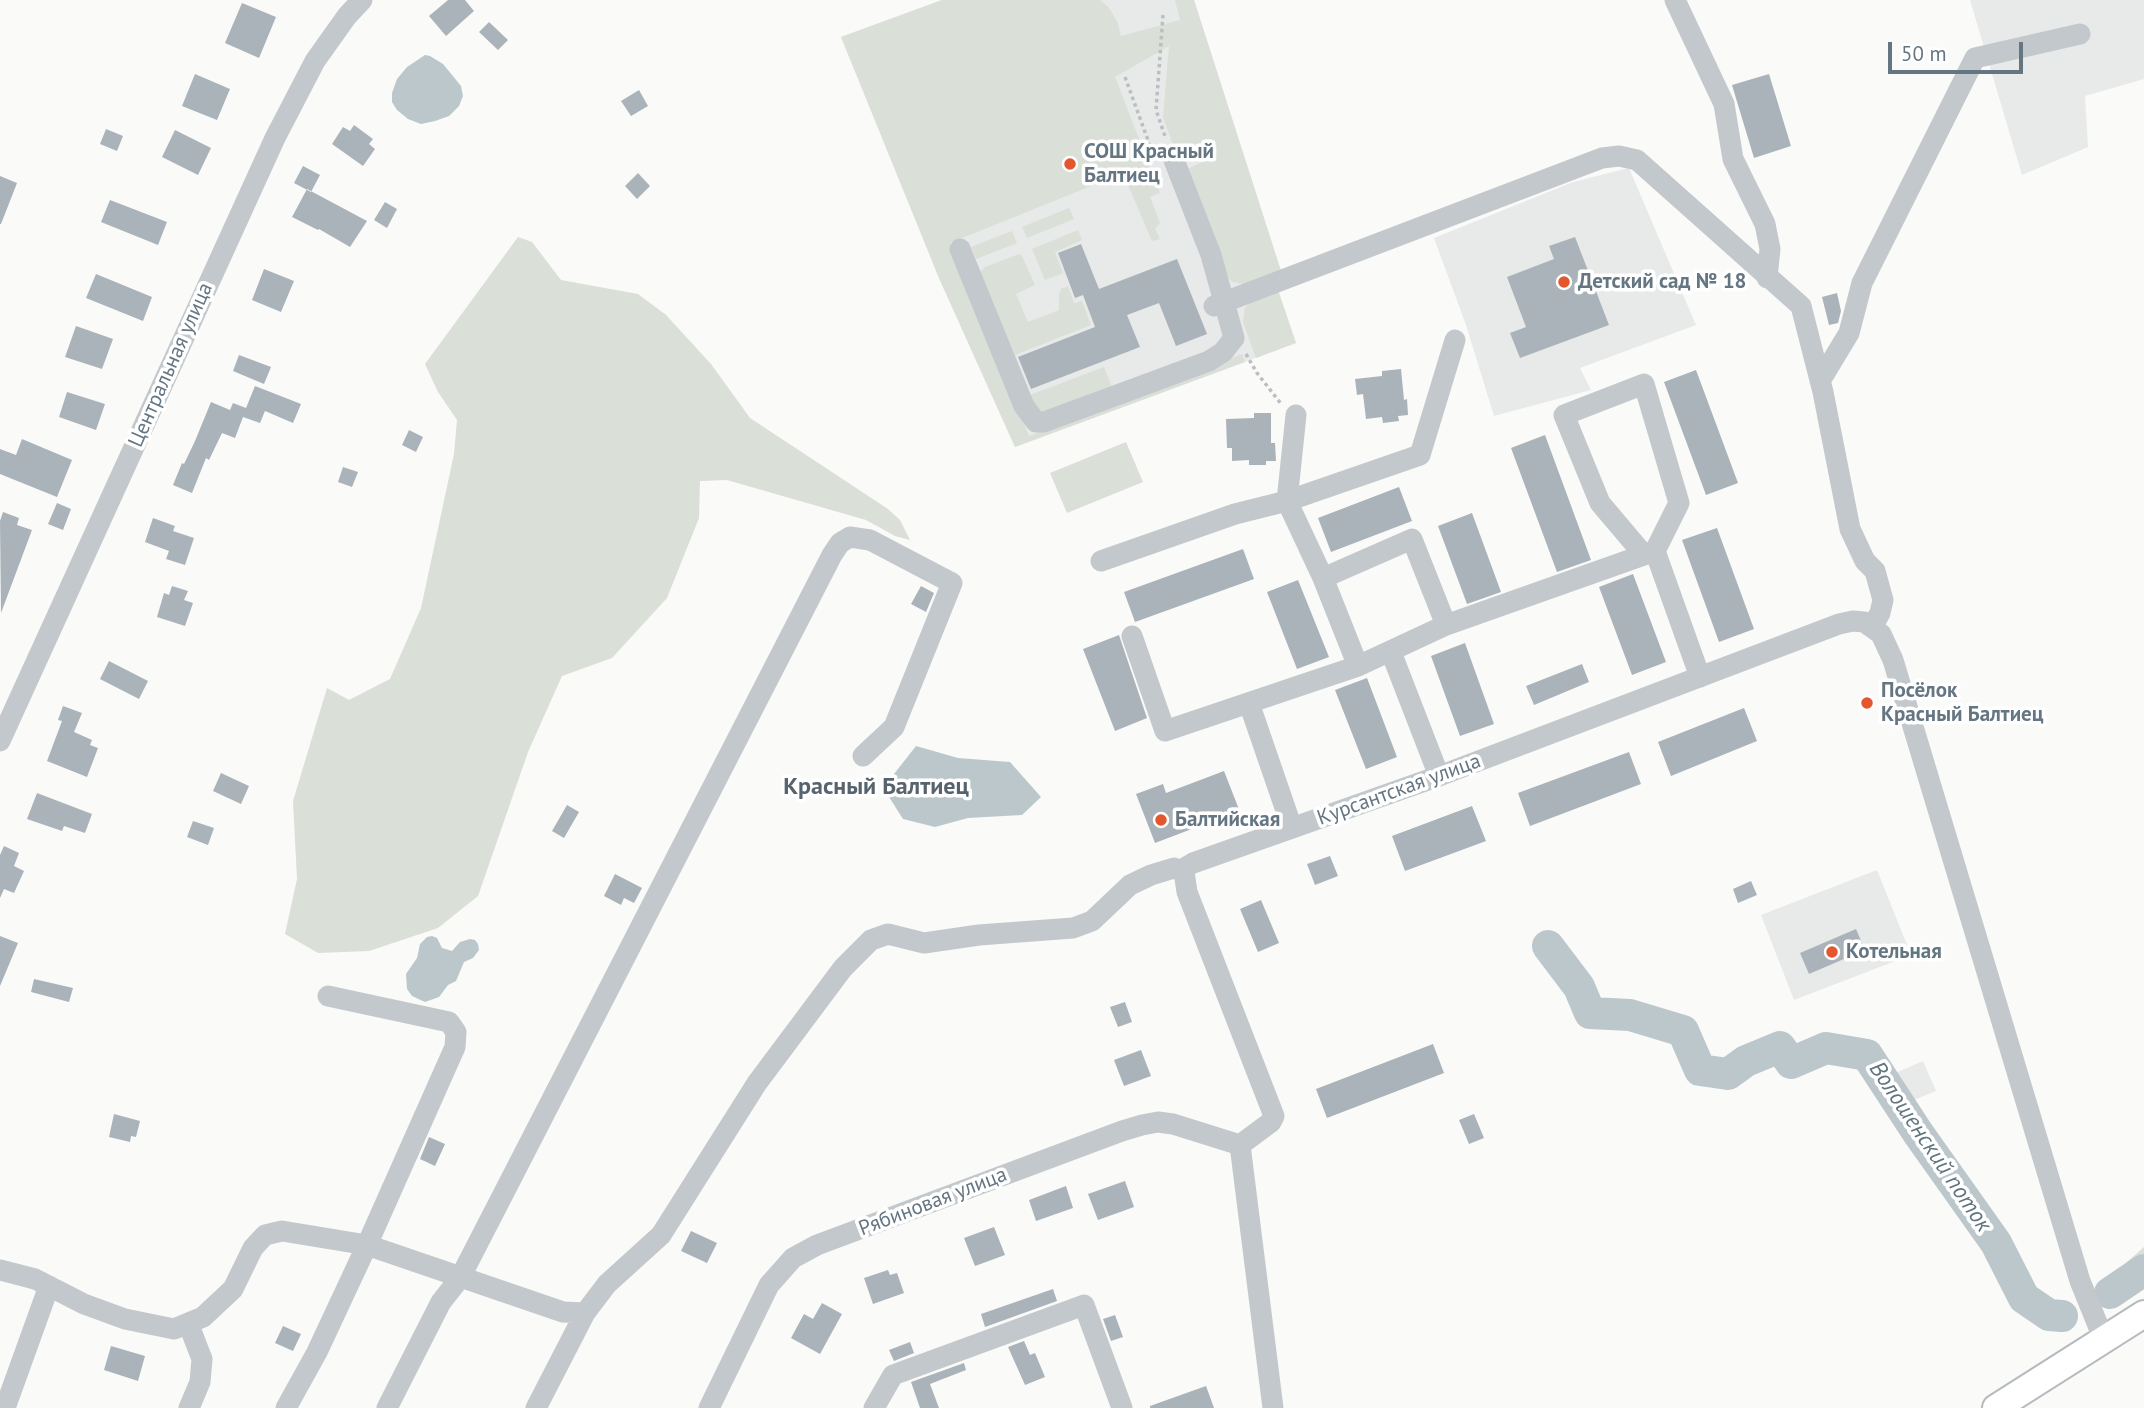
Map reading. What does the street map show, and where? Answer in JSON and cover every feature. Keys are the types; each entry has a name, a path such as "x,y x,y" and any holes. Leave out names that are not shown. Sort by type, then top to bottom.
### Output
{"main road":[{"path":"1996,1408 2144,1314"}],"street":[{"name":"Центральная улица","path":"0,741 275,138 315,61 347,16 362,0"},
{"path":"1675,0 1724,104 1733,159 1765,224 1770,249 1767,278"},
{"path":"1820,382 1849,333 1862,283 1975,58 2080,34"},
{"path":"960,249 1024,407 1036,422 1044,422 1209,361 1223,352 1234,338 1219,304 1212,255 1172,155"},
{"path":"1219,304 1602,158 1619,156 1637,160 1653,173 1801,306 1820,382 1850,529 1865,561 1875,570 1883,600 1880,613 1868,625 1881,634 1893,660 2080,1281 2104,1340"},
{"path":"1101,561 1235,514 1287,501 1420,455 1455,340"},
{"path":"1132,636 1165,731 1358,666 1446,625 1649,553 1679,503 1644,384 1564,415 1600,503 1649,553 1700,677"},
{"path":"1296,415 1287,501 1323,578 1358,666"},
{"path":"387,1408 442,1302 460,1278 832,555 840,543 850,537 870,540 952,583 894,727 863,756"},
{"path":"1323,578 1412,539 1446,625"},
{"name":"Курсантская улица","path":"1184,872 1186,867 1193,863 1438,776 1839,624 1853,621 1868,625"},
{"path":"1391,652 1438,776"},
{"path":"1249,703 1292,828"},
{"path":"536,1408 585,1313 607,1284 661,1235 757,1083 843,968 871,940 888,934 924,943 979,935 1073,928 1092,921 1130,885 1174,868 1184,872 1187,892 1274,1116 1271,1122 1240,1145 1273,1408"},
{"path":"286,1408 317,1352 456,1047 456,1032 449,1022 328,996"},
{"name":"Рябиновая улица","path":"709,1408 769,1285 793,1258 817,1245 1142,1125 1158,1122 1173,1124 1240,1145"},
{"path":"0,1270 35,1279 84,1304 125,1319 174,1329 203,1317 233,1289 253,1248 265,1235 282,1231 367,1245 563,1312 585,1313"},
{"path":"5,1408 49,1286"},
{"path":"874,1408 893,1375 1084,1305 1122,1408"},
{"path":"188,1323 202,1359 200,1382 189,1408"}],"path":[{"path":"1125,77 1154,158 1172,155 1156,110 1164,15"},
{"path":"1231,342 1247,355 1257,373 1283,406 1296,415"}],"shaded area":[{"name":"СОШ Красный Балтиец","path":"942,0 1194,0 1281,271 1278,290 1296,343 1015,447 939,278 841,37"},
{"path":"942,0 1100,0 1117,21 1121,36 1180,20 1175,0 1194,0 1281,271 1249,285 1232,282 1228,277 1185,170 1211,158 1205,143 1176,154 1163,117 1169,46 1115,77 1160,193 1150,197 1160,223 1155,229 1160,239 1152,241 1123,173 950,243 1029,436 1242,354 1245,362 1015,447 939,278 841,37"},
{"path":"1970,0 2144,0 2144,79 2085,96 2088,147 2022,175"},
{"path":"425,55 443,64 461,86 463,96 459,106 449,116 421,124 408,119 397,110 392,102 392,93 397,79 407,67"},
{"name":"Детский сад № 18","path":"1629,168 1696,325 1580,368 1591,390 1494,416 1466,325 1434,238 1573,182"},
{"path":"1069,208 1074,219 1027,238 1022,227"},
{"path":"1078,230 1082,240 1055,252 1063,273 1045,280 1032,249"},
{"path":"1012,231 1017,243 976,259 971,247"},
{"path":"518,237 532,242 561,280 638,294 666,315 711,364 750,418 888,509 900,520 910,540 895,536 866,520 727,480 700,481 699,518 667,598 612,658 562,676 528,752 478,896 438,928 369,951 318,953 285,934 297,879 293,801 327,688 349,700 390,679 421,608 454,454 457,420 438,392 425,364"},
{"path":"1019,254 1035,285 1016,294 1028,322 1059,310 1061,289 1068,286 1074,303 1082,301 1091,325 1015,355 1030,395 1104,367 1112,388 1046,413 1033,408 980,272 985,267"},
{"path":"1278,290 1296,343 1256,358 1243,322 1245,308 1249,303"},
{"path":"1126,442 1143,482 1067,513 1050,473"},
{"path":"916,746 958,758 1010,762 1041,797 1022,815 968,818 935,827 903,819 889,797 894,774"},
{"path":"1877,870 1911,955 1794,1000 1761,915"},
{"path":"432,936 437,938 442,948 452,951 460,942 470,939 475,940 479,950 473,958 464,962 456,981 448,985 439,997 425,1002 412,996 407,989 406,974 417,958 420,944"},
{"path":"1923,1061 1936,1091 1889,1110 1877,1081"},
{"path":"2144,1247 2144,1285 2126,1290 2116,1280 2119,1269"}],"building":[{"path":"448,0 465,0 474,11 446,36 429,16"},
{"path":"242,3 276,17 259,58 225,43"},
{"path":"489,22 508,40 498,50 479,32"},
{"path":"195,74 230,89 217,120 182,106"},
{"path":"1769,74 1791,146 1754,158 1732,85"},
{"path":"639,90 648,106 631,116 621,101"},
{"path":"354,125 373,139 369,144 375,149 363,166 332,144 343,127 350,131"},
{"path":"106,129 123,136 117,151 100,144"},
{"path":"175,130 211,148 198,175 162,157"},
{"path":"303,166 320,175 311,192 294,183"},
{"path":"638,173 650,186 637,199 625,186"},
{"path":"0,176 17,183 1,224 0,224"},
{"path":"307,189 367,221 350,247 292,217"},
{"path":"110,200 167,222 158,245 101,222"},
{"path":"385,202 397,209 387,228 374,220"},
{"path":"1575,237 1609,325 1520,358 1510,333 1526,327 1507,277 1554,259 1549,246"},
{"path":"1081,244 1099,289 1177,259 1207,334 1176,346 1159,303 1127,315 1140,347 1031,389 1018,357 1095,327 1083,295 1075,298 1058,253"},
{"path":"264,269 294,281 281,312 252,300"},
{"path":"96,274 152,297 143,321 86,298"},
{"path":"1837,293 1841,311 1838,323 1829,325 1822,297"},
{"path":"76,326 113,339 102,369 65,357"},
{"path":"239,355 271,367 264,384 233,371"},
{"path":"1401,369 1408,415 1398,416 1399,421 1383,423 1382,417 1366,419 1363,394 1357,395 1355,379 1382,376 1382,371"},
{"path":"1696,370 1738,483 1706,495 1664,382"},
{"path":"255,386 301,404 293,423 265,411 260,423 243,417 235,438 222,433 209,460 206,458 192,493 173,485 211,402 230,410 233,403 246,408"},
{"path":"67,392 105,404 96,430 59,417"},
{"path":"1254,413 1271,413 1271,443 1275,443 1276,461 1266,461 1266,465 1249,465 1249,460 1232,461 1232,448 1227,448 1226,419 1254,418"},
{"path":"409,430 423,437 416,452 402,445"},
{"path":"1545,435 1591,560 1557,572 1511,448"},
{"path":"22,439 72,460 57,497 0,474 0,449 16,455"},
{"path":"343,467 358,472 352,487 338,482"},
{"path":"1399,487 1412,521 1331,552 1318,518"},
{"path":"57,503 71,509 63,530 48,524"},
{"path":"3,512 19,518 17,525 32,530 1,613 0,521"},
{"path":"1472,513 1501,592 1467,604 1438,526"},
{"path":"153,518 175,526 173,531 194,538 185,565 166,559 169,551 145,542"},
{"path":"1717,528 1754,629 1719,642 1682,540"},
{"path":"1243,549 1254,579 1135,622 1124,592"},
{"path":"1633,574 1666,662 1632,675 1599,587"},
{"path":"1298,580 1329,657 1297,669 1267,592"},
{"path":"172,586 188,591 184,600 193,603 185,626 157,617 164,593 169,595"},
{"path":"921,586 934,593 926,612 911,604"},
{"path":"1119,635 1147,718 1115,731 1083,649"},
{"path":"1465,643 1494,724 1460,736 1431,656"},
{"path":"109,661 148,681 139,699 100,679"},
{"path":"1582,664 1589,682 1534,705 1526,686"},
{"path":"1367,678 1397,757 1366,769 1335,690"},
{"path":"63,706 82,713 74,732 92,740 90,745 98,748 87,777 47,761 62,721 58,720"},
{"path":"1744,708 1757,741 1671,776 1658,742"},
{"path":"1629,752 1641,784 1530,826 1518,793"},
{"path":"1224,771 1240,812 1238,819 1232,825 1218,819 1155,843 1136,794 1163,784 1166,793"},
{"path":"221,773 249,786 241,804 213,791"},
{"path":"37,793 92,814 85,833 64,826 62,831 27,819"},
{"path":"567,805 579,812 564,838 552,831"},
{"path":"1472,806 1486,841 1405,871 1392,836"},
{"path":"193,821 214,828 208,845 187,837"},
{"path":"4,846 19,853 14,866 24,871 14,893 4,889 0,898 0,855"},
{"path":"1330,856 1338,876 1315,885 1307,864"},
{"path":"615,874 642,888 634,903 624,898 621,905 604,896"},
{"path":"1751,881 1757,895 1738,903 1733,889"},
{"path":"1261,900 1279,943 1258,952 1240,909"},
{"name":"Котельная","path":"1856,929 1865,950 1809,974 1800,953"},
{"path":"0,936 18,943 0,986"},
{"path":"34,979 73,988 69,1002 31,992"},
{"path":"1125,1002 1132,1022 1118,1027 1110,1007"},
{"path":"1433,1044 1444,1073 1327,1118 1316,1089"},
{"path":"1141,1050 1151,1076 1124,1086 1114,1060"},
{"path":"114,1114 140,1121 136,1137 131,1136 130,1142 109,1137"},
{"path":"1474,1114 1484,1138 1469,1144 1459,1120"},
{"path":"429,1137 445,1144 435,1166 420,1159"},
{"path":"1125,1181 1134,1207 1098,1220 1088,1194"},
{"path":"1066,1186 1073,1208 1036,1221 1029,1200"},
{"path":"994,1227 1005,1255 975,1266 964,1238"},
{"path":"691,1231 717,1243 707,1263 681,1251"},
{"path":"888,1270 890,1275 897,1273 904,1293 873,1304 864,1278"},
{"path":"1053,1289 1057,1301 985,1327 981,1314"},
{"path":"822,1303 842,1314 820,1354 791,1338 804,1314 813,1319"},
{"path":"1115,1315 1123,1337 1111,1341 1103,1319"},
{"path":"283,1326 301,1334 293,1351 275,1343"},
{"path":"1024,1341 1030,1355 1035,1353 1045,1377 1025,1385 1008,1347"},
{"path":"910,1342 914,1353 894,1361 889,1350"},
{"path":"111,1346 145,1356 138,1381 104,1370"},
{"path":"964,1363 966,1370 930,1384 939,1408 920,1408 911,1382"},
{"path":"1206,1386 1214,1408 1150,1408 1150,1406"}],"waterway":[{"name":"Волошенский поток","path":"1548,946 1579,987 1590,1013 1630,1015 1683,1031 1700,1070 1728,1074 1746,1061 1780,1047 1791,1063 1826,1048 1867,1055 1996,1243 2024,1298 2049,1315 2062,1316"},
{"name":"Волошенский поток","path":"2110,1293 2144,1270"}],"place":[{"name":"СОШ Красный Балтиец","path":"1070,164"},
{"name":"Детский сад № 18","path":"1564,282"},
{"name":"Посёлок Красный Балтиец","path":"1867,703"},
{"name":"Балтийская","path":"1161,820"},
{"name":"Котельная","path":"1832,952"}],"district":[{"name":"Красный Балтиец","path":"876,787"}]}
